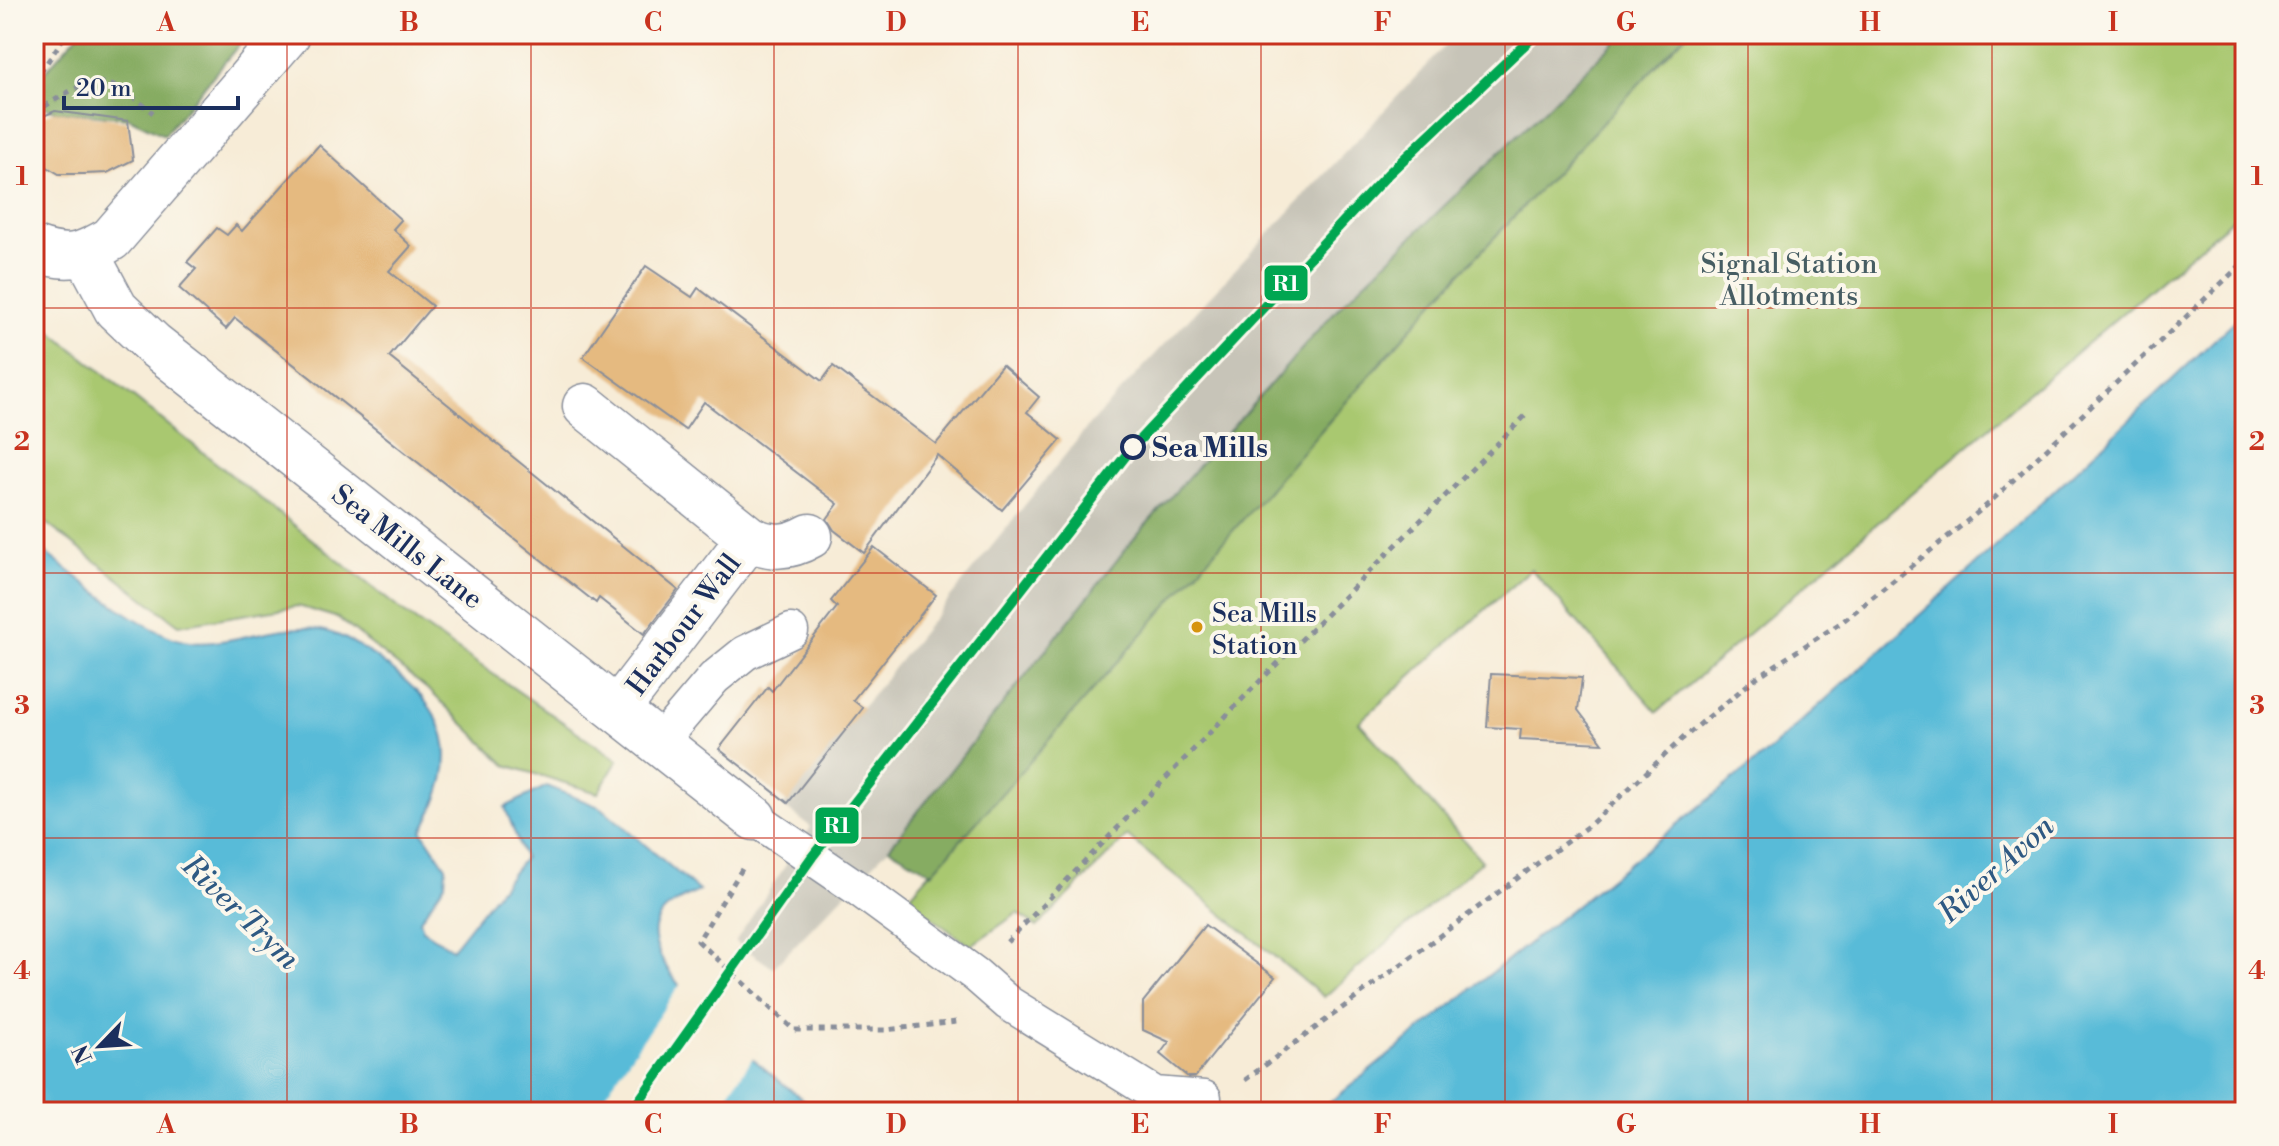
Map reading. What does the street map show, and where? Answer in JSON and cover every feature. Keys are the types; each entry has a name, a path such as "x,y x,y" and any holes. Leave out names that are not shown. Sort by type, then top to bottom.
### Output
{"street":[{"path":"34,249 60,258 86,253 111,239 288,34"},
{"name":"Sea Mills Lane","path":"86,253 116,309 153,344 754,818"},
{"name":"Harbour Wall","path":"585,406 749,538 763,545 791,546 810,536"},
{"name":"Harbour Wall","path":"617,710 749,538"}],"lane":[{"path":"659,743 714,678 745,653 791,631"},
{"path":"754,818 976,975 1008,1003 1155,1094 1204,1098"}],"path":[{"path":"34,82 66,34"},
{"path":"34,113 85,82 121,86 191,144"},
{"path":"1204,1098 1252,1077 1592,823 1682,739 1757,677 1842,622 1987,505 2245,261"},
{"path":"976,975 1255,686 1527,414"},
{"path":"754,818 741,874 698,941 794,1030 885,1030 993,1017 1008,1003"}],"shaded area":[{"path":"1456,34 1623,34 1338,308 1137,535 889,848 773,968 735,942 811,827 783,806 1090,424"}],"green space":[{"path":"78,34 248,34 164,135 129,118 55,111 34,103 34,84"},
{"path":"1623,34 1686,34 1442,293 932,873 889,848 1137,535 1338,308"},
{"name":"Signal Station Allotments","path":"1686,34 2245,34 2245,208 1657,712 1531,569 1359,722 1482,861 1324,997 1127,836 1037,927 1018,913 970,946 907,899 1442,293"},
{"path":"34,318 407,615 618,760 598,793 506,765 431,692 338,618 298,606 179,625 34,514"}],"water":[{"name":"River Avon","path":"2245,311 2245,1112 1318,1112 1764,755 1984,557"},
{"name":"River Trym","path":"34,544 125,612 163,634 194,643 225,641 291,628 317,629 355,644 405,680 436,717 444,737 446,757 443,780 422,831 446,867 445,883 420,920 423,930 452,949 524,858 505,807 547,786 602,808 699,891 668,908 656,924 657,946 669,971 717,1027 820,1112 34,1112"}],"pier":[{"path":"682,982 754,1056 716,1112 593,1112"}],"building":[{"path":"55,111 128,121 133,160 107,173 59,174 34,159 34,120"},
{"path":"319,145 401,220 393,229 411,246 389,271 432,306 389,357 678,590 644,634 599,598 596,603 235,318 226,329 179,288 196,269 187,262 217,228 227,235 236,225 242,231"},
{"path":"646,266 692,297 698,288 822,381 833,366 936,444 1002,365 1039,397 1027,412 1061,440 1002,510 937,455 864,553 834,530 827,519 838,504 704,402 685,430 583,357"},
{"path":"874,547 936,595 853,700 863,708 788,803 719,749 768,687 772,691 837,607 831,601"},
{"path":"1491,674 1582,678 1578,710 1603,743 1520,739 1521,729 1487,727"},
{"path":"1205,925 1275,977 1195,1077 1188,1077 1160,1054 1169,1042 1143,1030 1143,1002"}],"transit line":[{"name":"R1","path":"631,1112 812,857 1131,449 1388,174 1536,34"}],"place":[{"name":"Sea Mills","path":"1133,447"},
{"name":"Sea Mills Station","path":"1197,627"}]}
